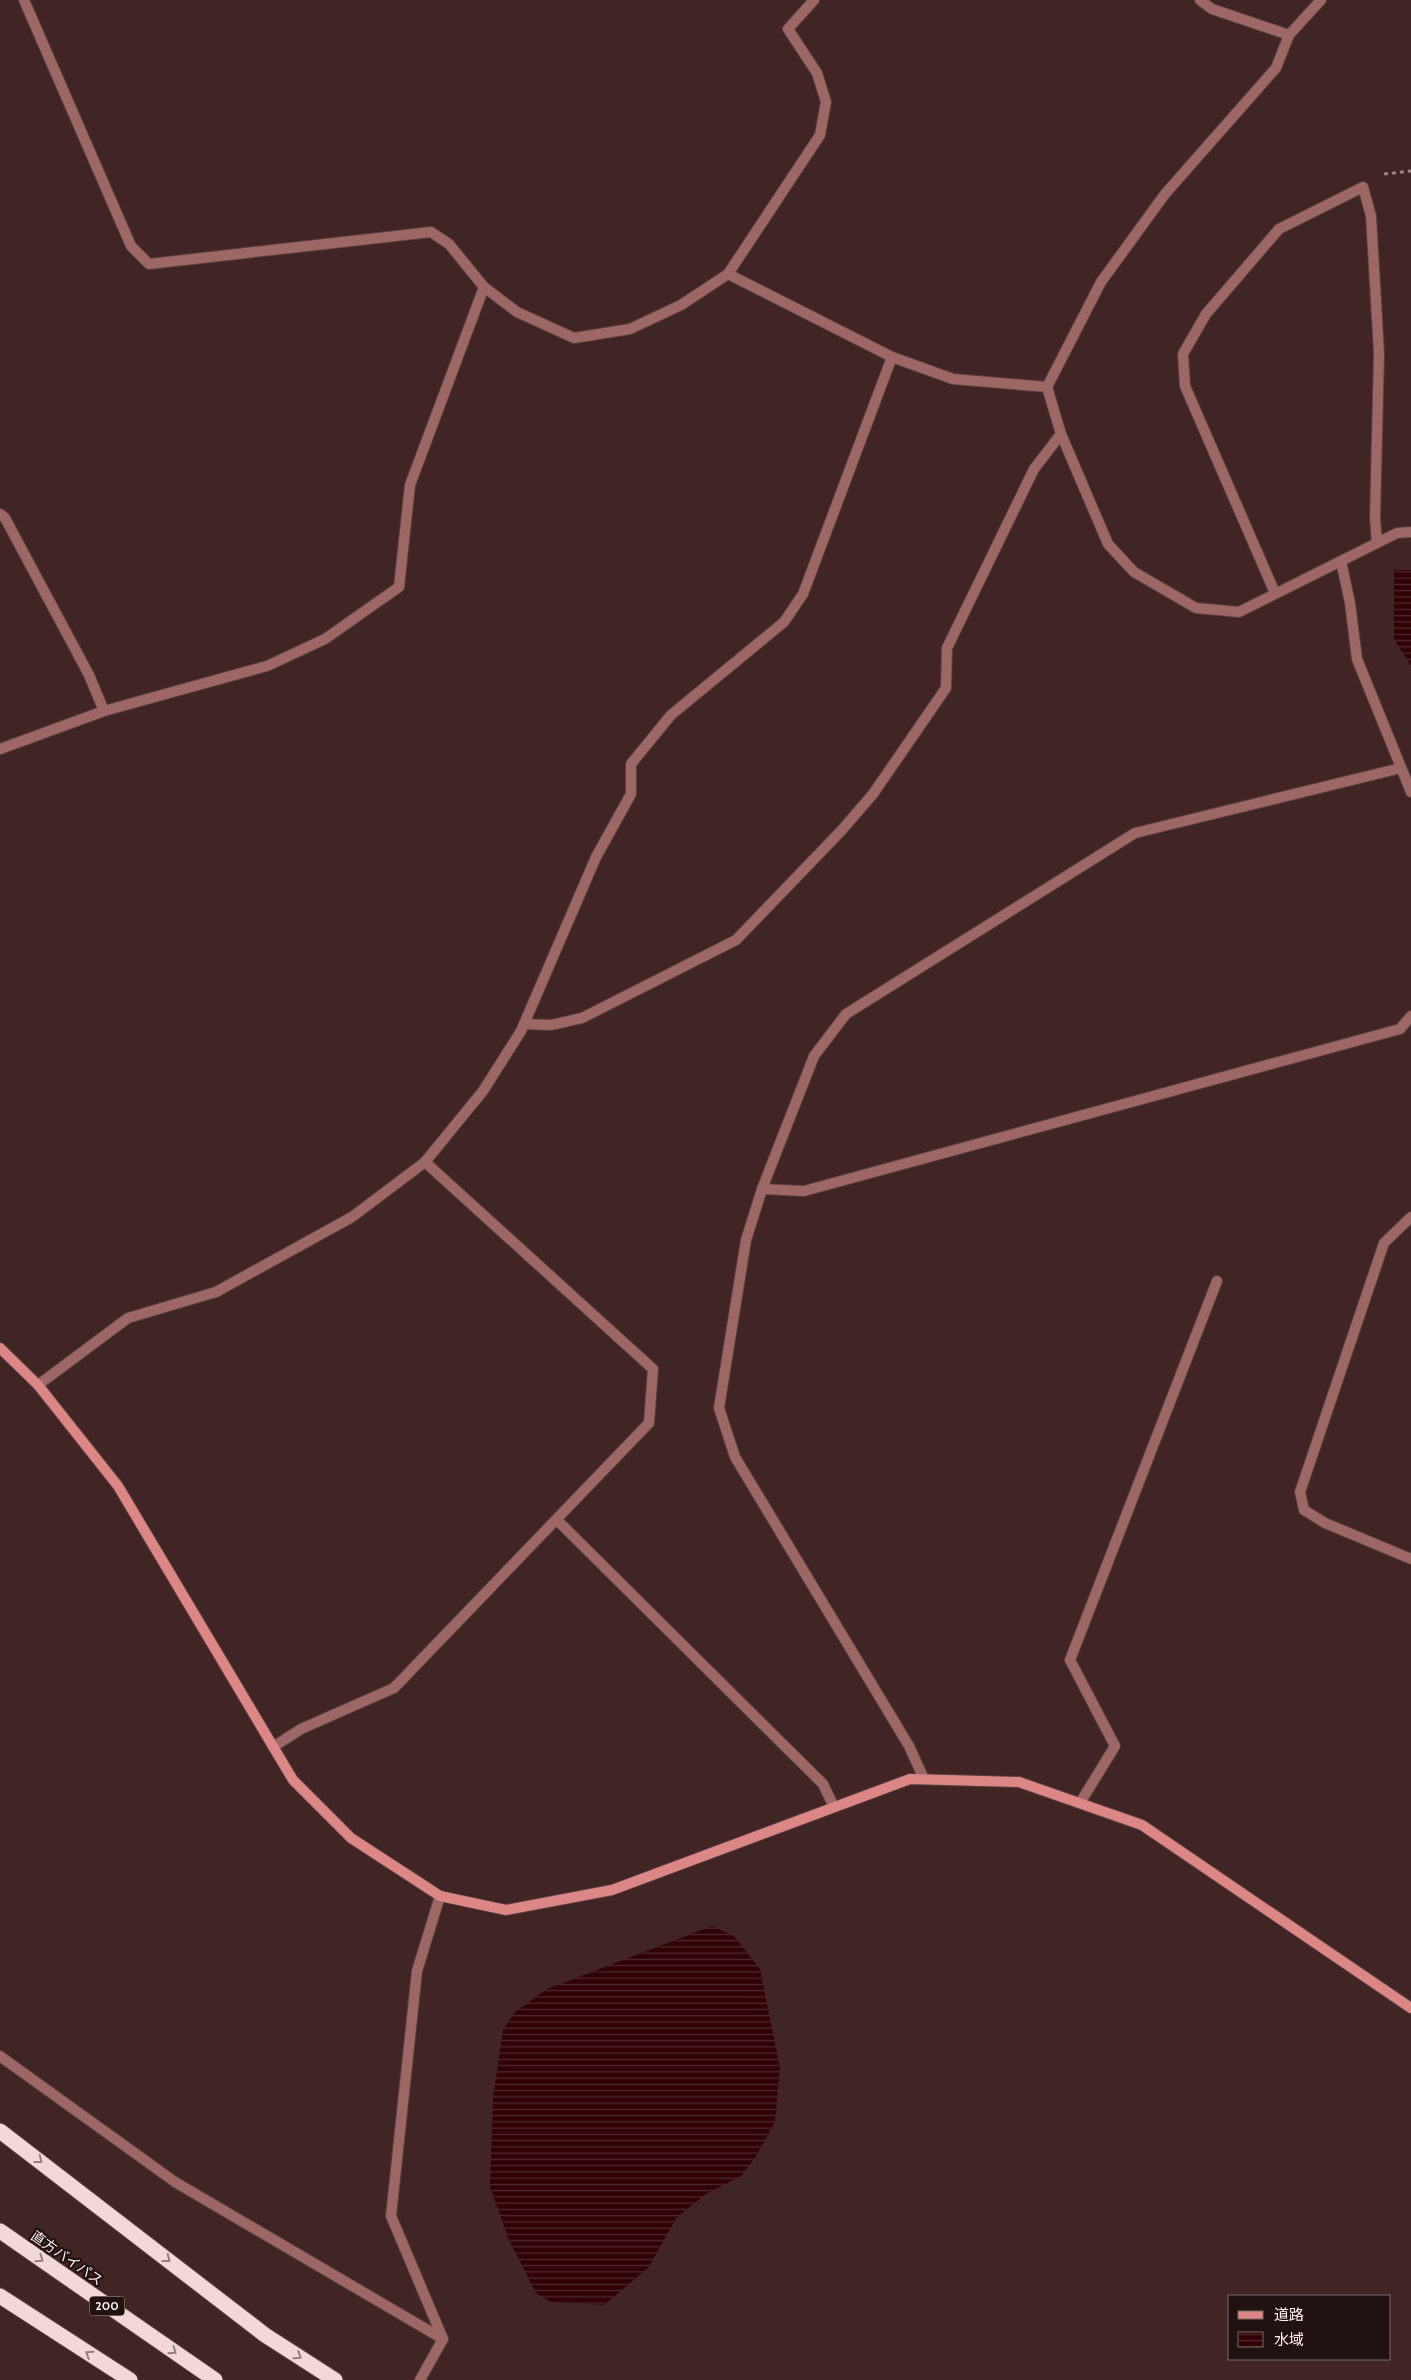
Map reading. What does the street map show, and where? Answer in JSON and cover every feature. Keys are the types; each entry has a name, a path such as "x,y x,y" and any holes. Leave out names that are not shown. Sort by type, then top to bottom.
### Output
{"highway":[{"path":"0,2130 265,2334 335,2380"},
{"name":"直方バイパス","path":"0,2231 215,2380"},
{"path":"0,2296 130,2380"}],"street":[{"path":"24,0 131,246 149,264 431,232 448,244 484,287 517,312 574,338 630,329 681,305 728,274 820,135 826,102 817,73 788,29 814,0"},
{"path":"1200,0 1212,9 1289,35"},
{"path":"1321,0 1289,35 1276,68 1165,194 1101,282 1046,387 1061,434 1108,544 1134,572 1196,608 1239,612 1397,533 1411,532"},
{"path":"1275,594 1185,386 1183,354 1206,314 1279,229 1363,187 1370,216 1379,353 1375,518 1377,543"},
{"path":"728,274 892,357 953,379 1046,387"},
{"path":"0,749 104,711 266,666 325,639 400,587 410,485 484,287"},
{"path":"38,1385 128,1318 216,1292 352,1217 425,1162 483,1091 524,1024 596,856 631,794 631,764 671,715 784,622 804,594 892,357"},
{"path":"524,1024 550,1025 582,1018 736,940 841,832 873,794 946,688 947,648 1034,469 1061,434"},
{"path":"0,514 4,518 89,675 104,711"},
{"path":"1341,560 1350,603 1357,659 1411,792"},
{"path":"924,1779 909,1746 735,1457 719,1408 746,1240 762,1189 814,1056 846,1014 1135,833 1401,768"},
{"path":"762,1189 804,1191 1400,1029 1411,1016"},
{"path":"273,1747 301,1729 394,1688 649,1423 653,1369 425,1162"},
{"path":"1411,1217 1384,1243 1300,1492 1304,1510 1318,1519 1411,1559"},
{"path":"1080,1803 1115,1746 1070,1660 1217,1280"},
{"path":"0,1348 38,1385 118,1486 293,1780 351,1838 440,1896 506,1910 612,1890 910,1779 1019,1782 1142,1824 1411,2008"},
{"path":"557,1520 823,1784 834,1807"},
{"path":"440,1896 417,1970 390,2216 443,2339"},
{"path":"0,2056 175,2182 443,2339"},
{"path":"420,2380 443,2339"}],"water":[{"path":"1394,570 1411,570 1411,666 1394,639"},
{"path":"712,1926 734,1936 760,1969 780,2068 775,2122 755,2158 741,2176 706,2194 677,2217 648,2268 604,2305 551,2302 536,2293 509,2240 490,2187 493,2097 503,2030 515,2012 547,1989"}]}
